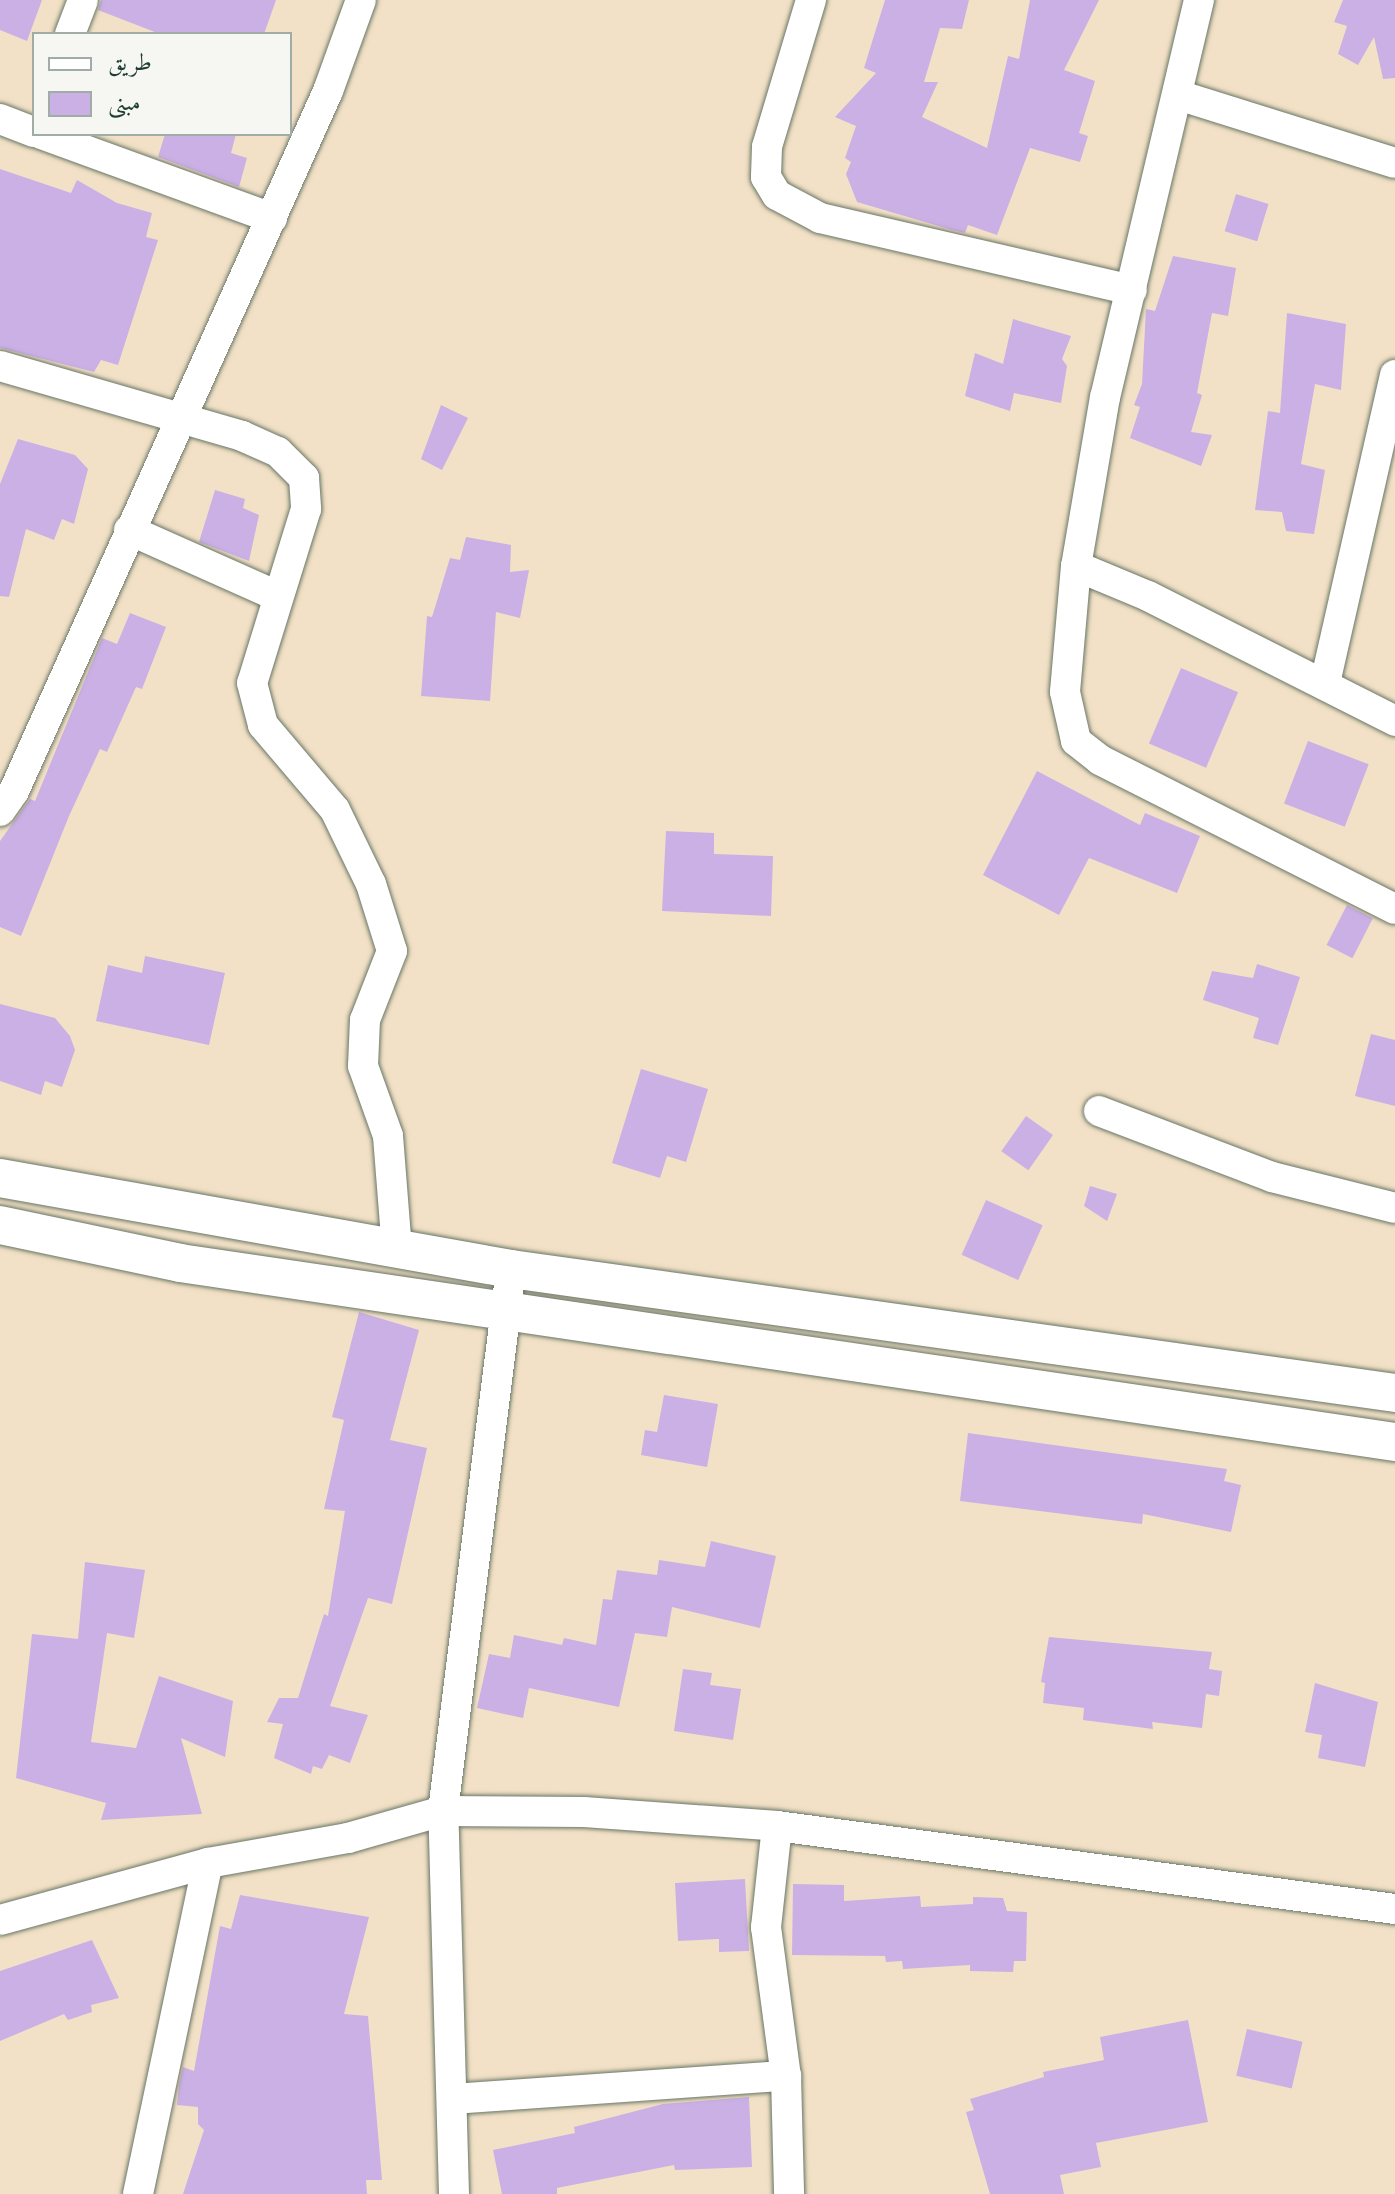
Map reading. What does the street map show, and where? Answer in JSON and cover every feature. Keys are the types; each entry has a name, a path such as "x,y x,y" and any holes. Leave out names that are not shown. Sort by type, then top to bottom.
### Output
{"street":[{"path":"71,32 83,0"},
{"path":"0,811 14,791 272,218 328,91 361,0"},
{"path":"811,0 767,147 766,177 777,195 820,218 1132,290"},
{"path":"1199,0 1105,397 1076,566 1065,692 1076,741 1100,760 1395,909"},
{"path":"1178,95 1395,163"},
{"path":"0,119 32,129"},
{"path":"51,136 272,218"},
{"path":"0,366 181,416 278,452 304,478 306,509 252,683 263,725 335,810 371,884 392,951 365,1020 363,1066 388,1136 397,1250"},
{"path":"1325,683 1395,375"},
{"path":"129,530 277,596"},
{"path":"1076,566 1325,683 1395,721"},
{"path":"1099,1111 1272,1177 1395,1208"},
{"path":"0,1178 511,1269 1395,1393"},
{"path":"0,1225 180,1263 1395,1442"},
{"path":"454,2194 443,1811 511,1269"},
{"path":"0,1920 208,1863 348,1838 443,1811 584,1812 777,1826 1395,1909"},
{"path":"777,1826 766,1927 786,2076 789,2194"},
{"path":"138,2194 208,1863"},
{"path":"453,2099 786,2076"}],"building":[{"path":"0,0 42,0 27,41 0,30"},
{"path":"101,0 276,0 265,32 155,32 98,10"},
{"path":"885,0 969,0 962,29 940,28 924,82 938,82 922,117 987,148 1008,56 1019,59 1030,0 1099,0 1064,70 1095,81 1079,133 1088,136 1080,162 1030,148 997,235 968,225 965,233 952,230 857,202 846,174 851,162 845,158 856,126 835,117 876,73 864,68"},
{"path":"1343,0 1395,0 1395,78 1383,79 1374,37 1358,65 1338,54 1347,26 1334,22"},
{"path":"164,136 235,136 231,153 247,158 239,187 158,157"},
{"path":"0,169 71,193 77,180 117,203 152,213 146,237 158,240 118,365 101,360 94,372 0,348"},
{"path":"1236,194 1269,204 1257,241 1225,231"},
{"path":"1173,256 1236,268 1228,316 1212,313 1197,393 1202,395 1191,432 1212,435 1201,466 1130,438 1140,407 1134,405 1142,384 1146,309 1155,311"},
{"path":"1287,313 1346,324 1341,390 1315,384 1301,464 1325,470 1314,534 1286,531 1282,512 1255,510 1268,411 1280,413"},
{"path":"1013,319 1071,336 1062,359 1067,366 1061,403 1014,393 1010,411 965,396 975,353 1003,364"},
{"path":"441,405 468,418 442,470 421,459"},
{"path":"18,439 75,455 88,469 74,524 62,519 54,540 26,529 9,597 0,596 0,484"},
{"path":"215,490 245,499 243,508 259,515 249,561 199,542"},
{"path":"466,537 511,545 510,572 529,570 520,618 496,612 490,701 421,696 427,616 432,617 450,558 460,560"},
{"path":"130,613 166,627 142,689 136,687 107,752 100,749 69,816 21,936 0,927 0,841 30,799 35,801 102,638 117,644"},
{"path":"1181,668 1238,692 1206,768 1149,743"},
{"path":"1308,741 1369,764 1345,827 1284,804"},
{"path":"1037,771 1140,825 1145,813 1200,836 1177,893 1089,858 1059,915 983,875"},
{"path":"666,831 714,833 714,854 773,856 771,916 662,911"},
{"path":"1347,905 1373,918 1352,958 1327,945"},
{"path":"145,956 225,973 209,1045 96,1021 108,965 142,973"},
{"path":"1257,964 1300,977 1278,1045 1253,1038 1259,1018 1203,1000 1212,971 1253,978"},
{"path":"0,1004 55,1018 70,1036 75,1050 62,1087 45,1081 41,1095 0,1081"},
{"path":"1371,1034 1395,1040 1395,1106 1355,1096"},
{"path":"641,1069 708,1089 686,1162 667,1156 660,1178 612,1163"},
{"path":"1026,1116 1053,1135 1028,1170 1001,1151"},
{"path":"1090,1186 1117,1194 1107,1221 1084,1206"},
{"path":"986,1200 1043,1225 1018,1280 962,1255"},
{"path":"359,1312 419,1330 390,1440 427,1448 392,1604 368,1598 330,1706 368,1715 350,1763 329,1755 322,1769 313,1766 311,1774 274,1758 283,1724 267,1722 279,1698 298,1698 324,1614 328,1616 345,1511 324,1509 344,1420 332,1417"},
{"path":"664,1395 718,1404 707,1467 641,1455 645,1430 657,1432"},
{"path":"968,1433 1227,1469 1224,1481 1241,1485 1231,1532 1143,1514 1142,1524 960,1501"},
{"path":"711,1541 776,1556 760,1628 672,1607 667,1637 635,1633 619,1707 529,1688 523,1718 477,1708 489,1654 510,1658 514,1635 562,1645 564,1638 596,1645 603,1599 612,1600 617,1570 657,1575 659,1560 705,1567"},
{"path":"85,1562 145,1570 134,1638 107,1633 91,1742 136,1748 159,1676 233,1701 225,1757 181,1738 202,1814 101,1820 106,1803 16,1778 32,1634 78,1639"},
{"path":"1049,1637 1212,1652 1209,1669 1222,1671 1219,1696 1206,1694 1202,1728 1152,1722 1153,1729 1083,1720 1084,1708 1043,1703 1045,1683 1041,1682"},
{"path":"683,1669 712,1673 710,1685 741,1689 733,1740 674,1731"},
{"path":"1315,1683 1378,1702 1365,1767 1318,1758 1322,1735 1305,1732"},
{"path":"745,1879 749,1951 719,1952 719,1939 678,1941 675,1883"},
{"path":"793,1884 844,1885 844,1901 920,1896 921,1907 973,1904 973,1897 1003,1898 1007,1911 1027,1912 1026,1961 1014,1961 1013,1972 970,1971 970,1965 903,1969 902,1961 886,1962 885,1956 792,1955"},
{"path":"240,1895 369,1917 344,2014 368,2016 382,2180 366,2180 367,2194 183,2194 204,2130 198,2124 198,2107 177,2105 179,2085 183,2067 194,2071 220,1926 231,1929"},
{"path":"92,1940 119,1998 91,2005 92,2012 68,2020 64,2014 0,2041 0,1971"},
{"path":"1188,2020 1208,2122 1096,2143 1101,2167 1060,2175 1064,2194 990,2194 966,2112 974,2110 970,2099 1044,2077 1043,2072 1104,2060 1100,2037"},
{"path":"1247,2029 1303,2042 1292,2089 1236,2076"},
{"path":"749,2097 752,2167 675,2170 674,2165 557,2188 557,2194 502,2194 493,2150 575,2133 574,2127 663,2104"}]}
